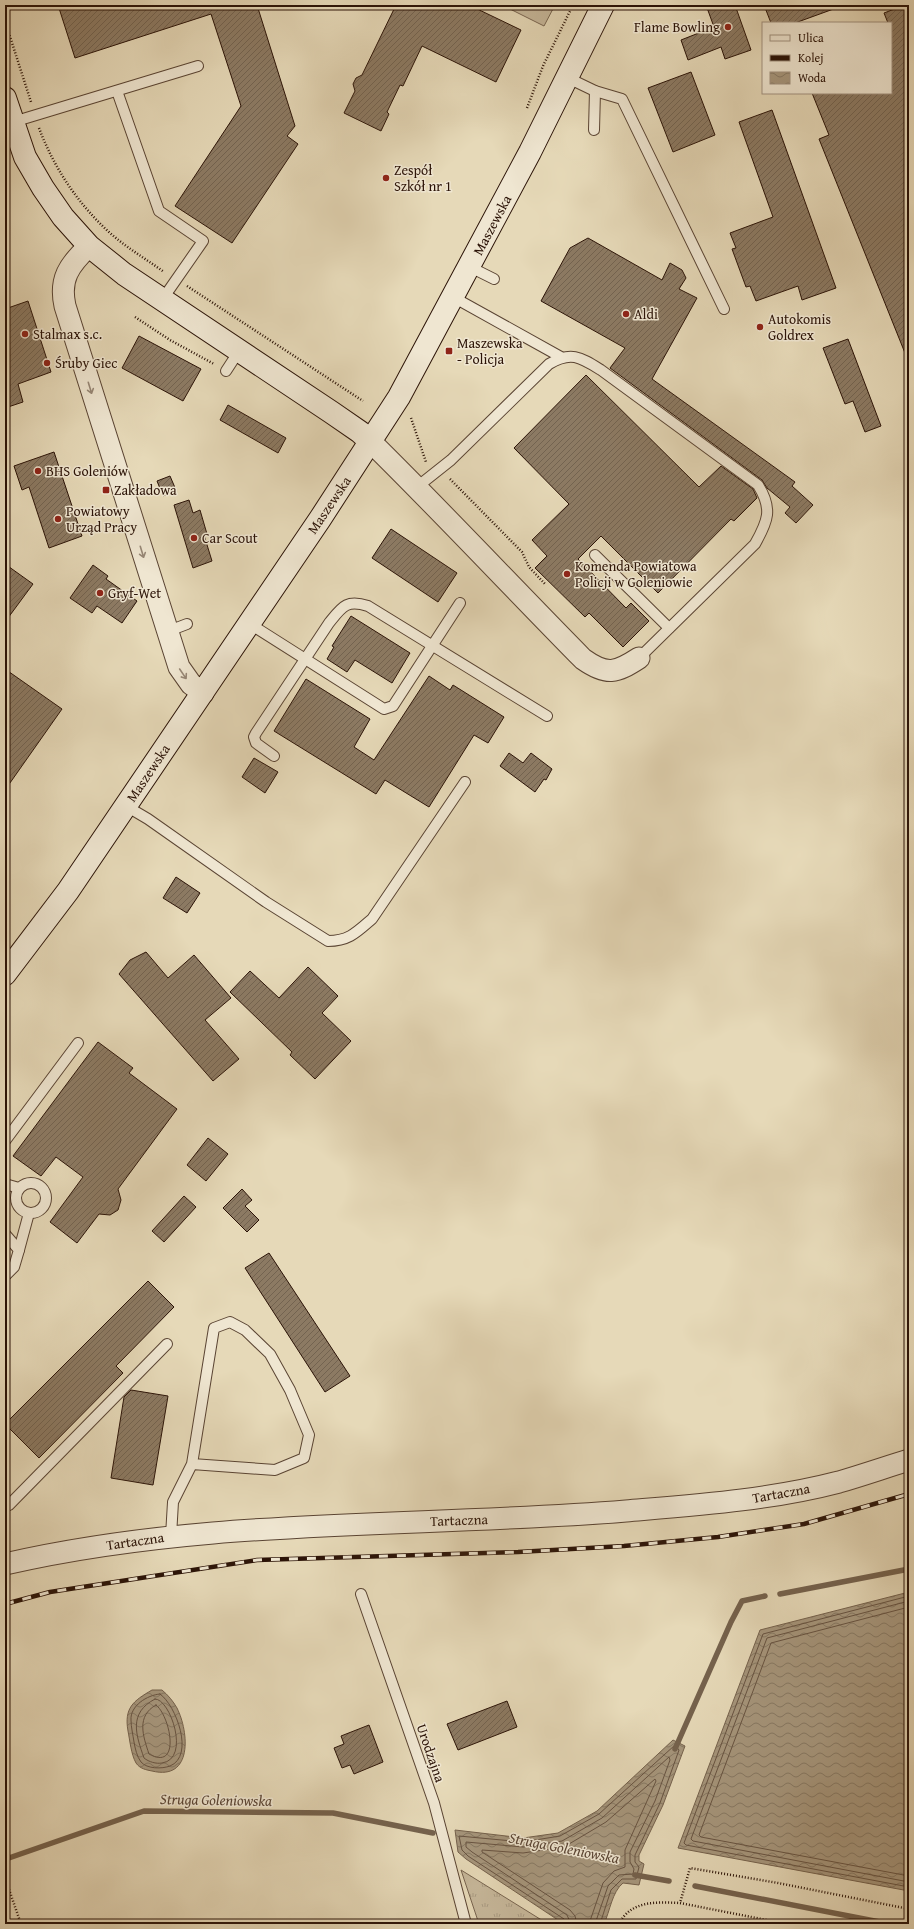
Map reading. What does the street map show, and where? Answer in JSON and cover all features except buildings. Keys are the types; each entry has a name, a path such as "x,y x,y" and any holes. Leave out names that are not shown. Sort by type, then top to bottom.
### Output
{"street":[{"name":"Maszewska","path":"5,974 68,891 250,624 371,442 399,397 470,267 568,78 603,5"},
{"path":"5,98 25,157 43,188 63,217 89,246 124,274 360,432 418,487 486,561 583,659 595,667 608,671 622,669 639,658"},
{"path":"89,246 71,267 63,283 62,292 65,306 166,632 182,674 191,684 203,693"},
{"name":"Tartaczna","path":"5,1564 55,1552 171,1536 317,1525 584,1514 702,1504 768,1496 838,1482 909,1460"}],"lane":[{"path":"13,122 198,66"},
{"path":"568,78 595,91 622,99 724,309"},
{"path":"117,91 159,212 203,241 162,300"},
{"path":"594,130 595,91"},
{"path":"470,267 494,279"},
{"path":"453,297 561,357 580,357 601,370 758,485 766,498 768,512 764,527 754,544 639,658"},
{"path":"226,371 239,351"},
{"path":"418,487 451,460 549,364 561,357"},
{"path":"595,555 669,628"},
{"path":"274,756 256,742 254,738 305,659 342,607 351,603 359,603 368,606 547,716"},
{"path":"250,624 384,709 389,709 393,706 460,603"},
{"path":"166,632 187,624"},
{"path":"126,806 148,819 266,902 328,941 340,941 355,934 372,919 465,782"},
{"path":"5,1141 78,1043"},
{"path":"33,1183 42,1187 46,1197 43,1207 29,1213 21,1209 16,1201 19,1188 23,1185 33,1183"},
{"path":"5,1184 19,1188"},
{"path":"5,1276 14,1267 29,1213"},
{"path":"5,1234 19,1250"},
{"path":"171,1536 173,1502 192,1464 214,1328 230,1322 245,1330 270,1354 290,1390 309,1435 304,1458 275,1470 192,1464"},
{"path":"5,1507 15,1500 167,1344"},
{"name":"Urodzajna","path":"361,1594 434,1803 466,1924"}],"path":[{"path":"526,110 543,66 573,5"},
{"path":"5,21 47,149 55,165 81,202 120,240 176,279 213,301 363,401"},
{"path":"135,317 170,340 226,371"},
{"path":"410,417 425,461 435,473 447,476 512,541 522,552 529,567 545,584"},
{"path":"680,1903 690,1868 909,1908"},
{"path":"5,1878 21,1924"},
{"path":"619,1924 628,1910 642,1905 660,1902 680,1903 787,1924"}],"green space":[{"path":"502,5 555,5 544,26"},
{"path":"461,1870 548,1924 479,1924"}],"water":[{"path":"909,1592 909,1891 678,1848 760,1630"},
{"path":"152,1690 162,1690 170,1698 177,1708 184,1729 184,1752 181,1762 175,1769 165,1772 148,1770 142,1768 136,1763 133,1756 128,1731 127,1716 131,1706"},
{"path":"673,1740 685,1746 663,1805 639,1855 639,1861 644,1864 639,1885 623,1883 619,1887 616,1891 604,1924 564,1924 466,1859 458,1852 455,1830 523,1838 558,1833 597,1811"}],"waterway":[{"path":"780,1594 909,1569"},
{"path":"675,1749 731,1622 742,1601 765,1596"},
{"name":"Struga Goleniowska","path":"6,1859 144,1811 333,1813 433,1833"},
{"name":"Struga Goleniowska","path":"635,1875 669,1881"},
{"name":"Struga Goleniowska","path":"695,1886 890,1924"}],"railway":[{"path":"5,1604 50,1592 257,1560 518,1552 624,1546 718,1537 804,1524 909,1494"}],"place":[{"name":"Flame Bowling","path":"728,27"},
{"name":"Zespół Szkół nr 1","path":"386,178"},
{"name":"Aldi","path":"626,314"},
{"name":"Autokomis Goldrex","path":"760,327"},
{"name":"Stalmax s.c.","path":"25,334"},
{"name":"Maszewska - Policja","path":"449,351"},
{"name":"Śruby Giec","path":"47,363"},
{"name":"BHS Goleniów","path":"38,471"},
{"name":"Zakładowa","path":"106,490"},
{"name":"Powiatowy Urząd Pracy","path":"58,519"},
{"name":"Car Scout","path":"194,538"},
{"name":"Komenda Powiatowa Policji w Goleniowie","path":"567,574"},
{"name":"Gryf-Wet","path":"100,593"}]}
